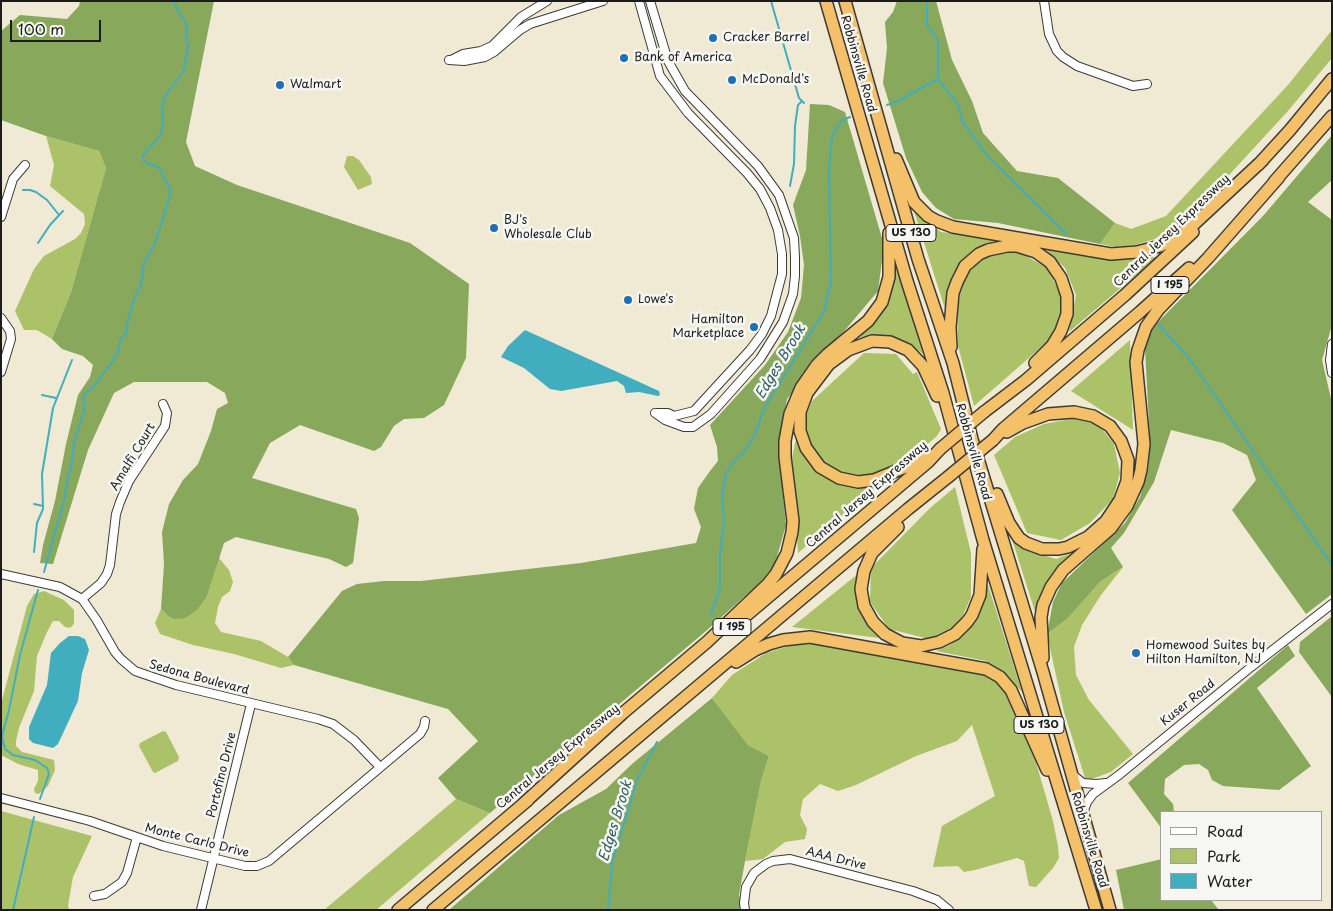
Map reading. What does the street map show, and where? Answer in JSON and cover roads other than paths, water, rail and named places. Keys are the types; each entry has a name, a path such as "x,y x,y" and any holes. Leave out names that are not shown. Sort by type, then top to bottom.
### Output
{"highway":[{"name":"Robbinsville Road","path":"826,1 907,282 942,393 983,540 1096,910"},
{"name":"Robbinsville Road","path":"845,1 918,259 953,363 972,439 979,456 1043,672 1110,910"},
{"name":"Central Jersey Expressway","path":"398,910 1149,274 1263,160 1332,79"},
{"path":"874,102 910,194 920,209 928,216 936,221 953,226 1111,254 1148,250 1172,240 1193,225 1263,160"},
{"name":"I 195","path":"433,910 908,509 993,440 1002,429 1140,312 1187,269 1279,177 1332,116"},
{"path":"1043,672 1041,617 1046,595 1063,570 1101,538 1120,517 1138,482 1144,444 1136,362 1146,327 1158,310 1208,258 1279,177"},
{"path":"523,804 623,713 707,642 768,584 781,566 790,543 793,522 785,457 785,441 790,414 801,388 817,365 826,355 868,321 882,302 889,277 888,212"},
{"path":"953,363 950,327 951,306 957,282 965,266 972,259 988,250 1007,246 1027,248 1050,262 1061,278 1067,296 1067,314 1061,331 1044,355 984,412"},
{"path":"940,450 878,479 858,482 839,478 820,467 806,448 802,439 800,422 803,402 823,370 842,354 866,342 888,341 904,347 918,359 927,373 950,424"},
{"path":"979,456 1013,532 1026,543 1042,549 1068,547 1088,537 1114,511 1125,489 1129,470 1126,450 1110,426 1093,416 1074,412 1048,414 1023,423 993,440"},
{"path":"948,477 876,547 867,561 861,589 864,606 873,622 893,639 911,645 930,645 955,634 967,622 977,605 981,581 983,540"},
{"path":"638,737 744,656 769,644 783,640 810,638 979,667 1000,677 1011,690 1068,818"}],"street":[{"path":"547,1 521,17 492,46 449,60 464,61 484,56 494,52 530,24 603,1"},
{"path":"639,1 660,76 688,113 747,173 760,189 776,222 782,254 782,274 771,316 762,334 750,350 694,411 674,416 668,413 655,413 665,420 684,427 693,427 711,414 760,359 783,322 793,294 796,276 794,238 779,195 771,182 743,150 684,91 668,61 650,1"},
{"path":"1044,1 1049,34 1057,51 1063,57 1078,66 1133,86 1147,84"},
{"path":"1,217 13,180 24,165"},
{"path":"1,318 10,331 11,339 1,372"},
{"path":"1332,344 1330,360 1332,373"},
{"name":"Amalfi Court","path":"82,599 101,583 107,574 110,565 116,514 129,481 165,426 167,414 163,404"},
{"name":"Sedona Boulevard","path":"2,575 60,587 82,599 115,652 121,660 135,671 176,685 334,724 354,740 380,767"},
{"name":"Kuser Road","path":"1083,813 1087,802 1093,794 1106,783 1119,775 1251,666 1332,604"},
{"name":"Portofino Drive","path":"201,910 252,704"},
{"name":"Monte Carlo Drive","path":"1,798 90,821 163,846 245,866 258,866 269,861 420,734 425,721"},
{"path":"1072,774 1083,783 1106,783"},
{"path":"94,896 105,894 122,882 127,873 137,837"},
{"name":"AAA Drive","path":"745,910 744,894 749,880 754,873 766,864 782,859 790,859 913,891 929,896 950,910"}],"water":[{"path":"525,330 659,391 660,395 639,392 626,393 624,386 617,381 561,391 550,389 524,368 501,357 508,346"},
{"path":"69,636 78,636 85,639 89,650 82,673 78,701 58,744 53,748 33,743 29,739 29,727 47,685 51,653"}],"waterway":[{"path":"44,572 64,501 74,443 83,415 85,404 83,397 113,361 119,348 120,339 126,334 135,296 141,285 144,263 154,246 170,196 170,188 159,168 143,160 143,156 160,137 163,124 162,106 165,96 184,71 188,45 186,39 187,26 173,1"},
{"path":"771,1 799,98 804,103"},
{"name":"Edges Brook","path":"927,1 927,25 938,40 938,79"},
{"path":"938,79 959,106 962,121 988,157 1067,234"},
{"name":"Edges Brook","path":"887,105 938,79"},
{"path":"790,186 794,164 795,126 798,105 801,102"},
{"name":"Edges Brook","path":"710,616 720,588 720,553 724,523 722,496 726,473 734,461 745,451 754,436 765,407 824,311 831,281 829,172 832,136 841,121 850,117"},
{"path":"23,190 36,192 47,200 59,215"},
{"path":"38,243 50,225 63,211"},
{"path":"1158,324 1189,358 1332,565"},
{"path":"34,552 37,523 43,509 42,474 53,408 72,360"},
{"path":"42,395 56,398"},
{"path":"34,504 43,506"},
{"path":"38,590 20,655 2,736 5,749 13,755 35,760 47,768 49,774 40,799"},
{"name":"Edges Brook","path":"608,910 612,863 637,780 657,742"},
{"path":"13,910 34,817"}],"place":[{"name":"Cracker Barrel","path":"713,38"},
{"name":"Bank of America","path":"624,58"},
{"name":"McDonald's","path":"732,80"},
{"name":"Walmart","path":"280,85"},
{"name":"BJ's Wholesale Club","path":"494,228"},
{"name":"Lowe's","path":"628,300"},
{"name":"Hamilton Marketplace","path":"754,327"},
{"name":"Homewood Suites by Hilton Hamilton, NJ","path":"1136,653"}]}
